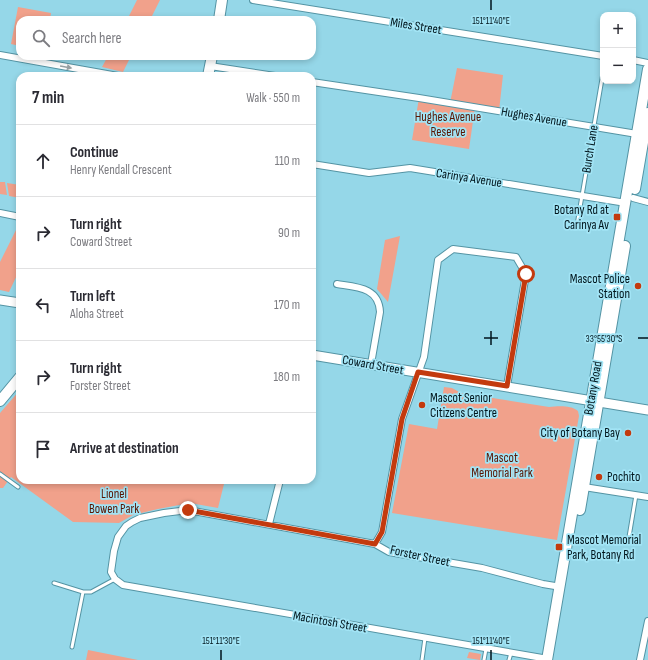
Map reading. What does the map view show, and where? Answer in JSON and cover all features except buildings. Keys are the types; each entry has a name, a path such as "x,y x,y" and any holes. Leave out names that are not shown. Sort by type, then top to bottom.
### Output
{"main road":[{"path":"220,16 222,0"},
{"name":"Botany Road","path":"630,200 637,134 648,69"},
{"name":"Botany Road","path":"550,660 560,587 630,200 648,113"},
{"path":"0,401 16,382"},
{"name":"Botany Road","path":"550,660 584,487 594,402"}],"street":[{"name":"Miles Street","path":"253,0 600,56"},
{"path":"0,55 16,58"},
{"path":"28,60 96,72"},
{"path":"636,61 648,63"},
{"path":"210,66 249,72"},
{"name":"Hughes Avenue","path":"316,83 420,98 637,134"},
{"name":"Carinya Avenue","path":"316,165 369,173 410,168 582,196 648,202"},
{"path":"0,213 16,216"},
{"path":"375,544 382,532 402,419 424,357 438,260 453,249 516,257 526,274 507,386"},
{"path":"337,284 360,288 370,292 380,303 380,312 371,364"},
{"path":"0,300 16,302"},
{"name":"Coward Street","path":"316,356 648,410"},
{"path":"269,524 279,484"},
{"path":"584,487 648,497"},
{"name":"Forster Street","path":"115,579 112,572 112,565 116,541 126,526 140,518 188,510 375,544 389,552 482,568 560,587"},
{"name":"Macintosh Street","path":"115,579 123,585 550,660"},
{"path":"640,660 648,621"}],"lane":[{"name":"Burch Lane","path":"577,225 601,84"},
{"path":"0,474 18,487"},
{"path":"629,537 636,495"},
{"path":"54,583 83,592 91,592 115,579"},
{"path":"72,647 83,592"},
{"path":"422,660 425,638"},
{"path":"484,660 486,649"},
{"path":"510,660 511,653"}],"green space":[{"path":"137,0 160,0 152,16 129,16"},
{"path":"18,7 51,13 51,16 16,16"},
{"path":"16,18 16,45 11,44"},
{"path":"106,60 129,60 123,72 102,67"},
{"name":"Hughes Avenue Reserve","path":"457,68 503,75 499,111 475,107 469,149 412,140 419,98 450,103"},
{"path":"0,182 5,182 7,195 0,194"},
{"path":"7,183 16,184 16,197 9,196"},
{"path":"16,230 16,277 9,292 0,290 0,262"},
{"path":"400,236 388,302 377,289 385,240"},
{"name":"Mascot Memorial Park","path":"444,387 452,388 461,393 549,407 568,407 578,411 579,416 557,540 392,513 409,424 437,429"},
{"name":"Lionel Bowen Park","path":"16,395 16,481 11,477 3,488 0,488 0,413"},
{"name":"Lionel Bowen Park","path":"21,484 224,484 218,508 190,503 133,515 119,523 73,522"},
{"path":"88,650 138,660 86,660"},
{"path":"469,652 481,654 480,660 467,658"}],"place":[{"name":"Botany Rd at Carinya Av","path":"617,217"},
{"name":"Mascot Police Station","path":"638,286"},
{"name":"Mascot Senior Citizens Centre","path":"422,405"},
{"name":"City of Botany Bay","path":"628,433"},
{"name":"Pochito","path":"599,477"},
{"name":"Mascot Memorial Park, Botany Rd","path":"559,547"}],"route":[{"path":"188,510 375,544 382,532 402,419 418,372 507,386 526,274"}]}
